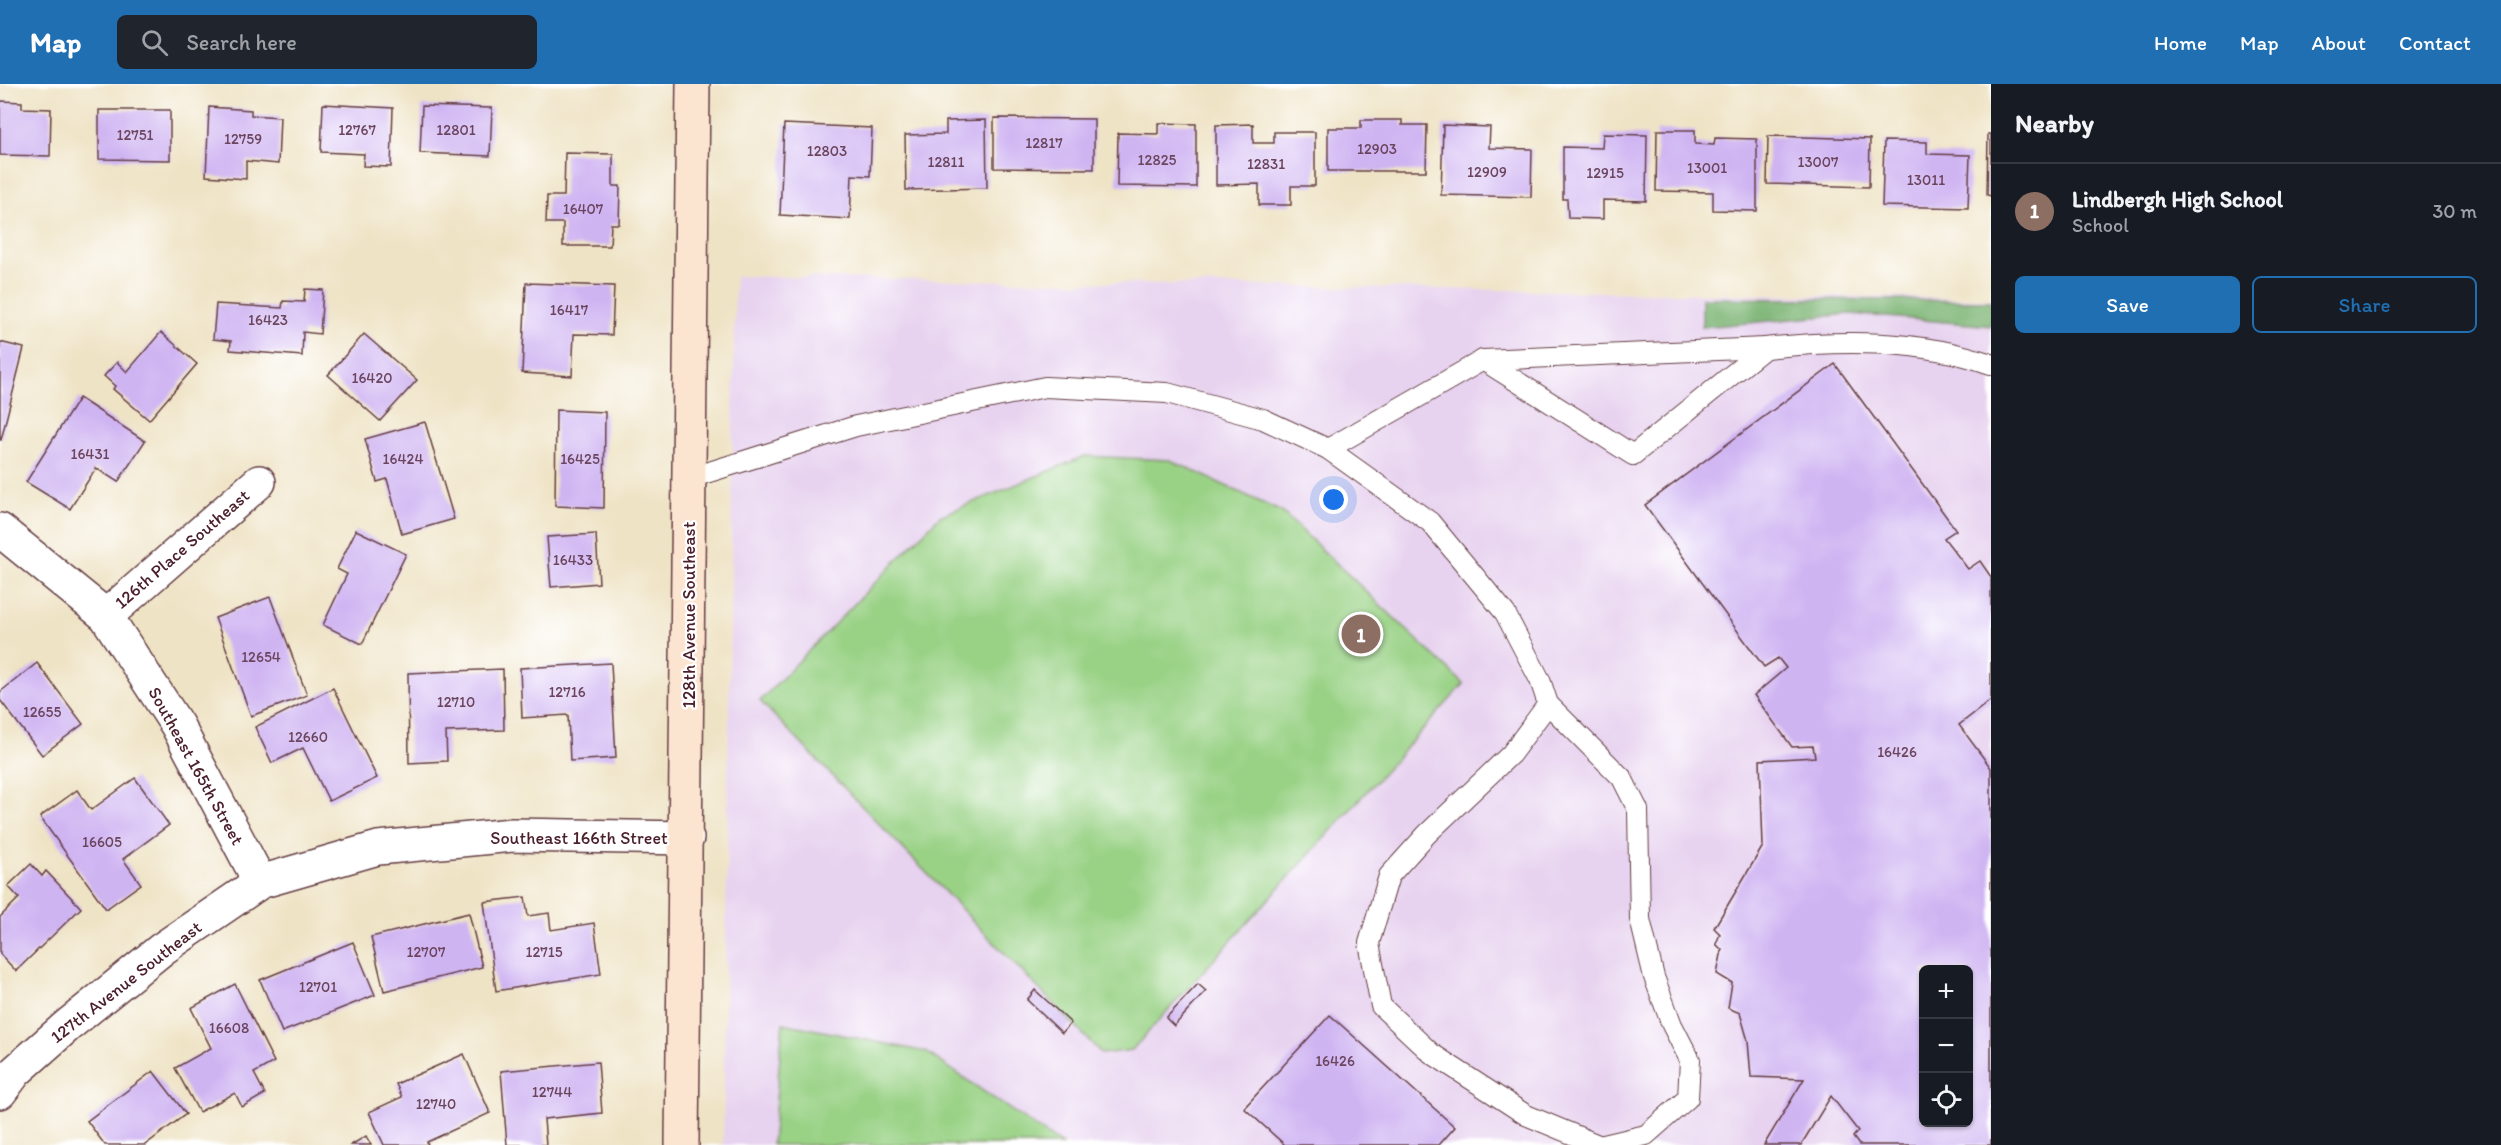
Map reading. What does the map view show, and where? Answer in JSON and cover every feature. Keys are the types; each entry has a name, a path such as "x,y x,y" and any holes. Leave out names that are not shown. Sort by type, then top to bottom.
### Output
{"street":[{"name":"128th Avenue Southeast","path":"682,1145 687,838 693,84"},
{"name":"126th Place Southeast","path":"106,616 259,482"},
{"name":"Southeast 165th Street","path":"1,533 106,616 177,725 260,882"},
{"name":"Southeast 166th Street","path":"260,882 378,848 512,835 687,838"},
{"name":"127th Avenue Southeast","path":"0,1092 15,1072 67,1026 162,949 260,882"}],"lane":[{"path":"1328,449 1483,360 1765,348 1810,343 1871,343 1958,353 1991,364"},
{"path":"1483,360 1633,455 1765,348"},
{"path":"690,478 856,426 1045,387 1167,393 1263,419 1328,449 1430,522 1504,613 1540,680 1548,704 1622,778 1638,810 1640,919 1654,977 1672,1025 1690,1060 1688,1098 1646,1135 1604,1145"},
{"path":"1548,704 1511,754 1426,834 1389,876 1369,944 1381,1006 1431,1053 1527,1115 1598,1145"}],"shaded area":[{"path":"735,276 1991,299 1991,1145 723,1145"}],"green space":[{"path":"1702,298 1991,301 1991,326 1851,314 1702,327"},
{"path":"1085,456 1170,460 1282,512 1464,684 1132,1050 1102,1054 760,701 940,516"},
{"path":"783,1023 926,1052 1062,1145 772,1145"}],"building":[{"path":"0,101 22,102 22,108 51,109 50,156 0,155"},
{"path":"323,104 393,108 391,167 363,166 364,154 321,152"},
{"path":"422,106 492,108 490,156 420,153"},
{"path":"209,107 251,110 251,115 280,117 278,164 246,161 246,179 206,176"},
{"path":"99,110 170,110 170,160 99,159"},
{"path":"994,118 1094,119 1094,169 994,168"},
{"path":"986,120 987,188 906,190 905,135 946,134 946,121"},
{"path":"1361,120 1402,120 1402,125 1427,125 1426,171 1328,171 1328,128 1361,128"},
{"path":"1158,123 1196,124 1196,187 1117,186 1118,133 1158,134"},
{"path":"784,124 872,128 870,176 852,175 850,219 780,215"},
{"path":"1253,124 1253,143 1274,143 1274,132 1315,132 1315,186 1291,186 1291,205 1259,205 1259,184 1216,185 1216,125"},
{"path":"1443,125 1490,127 1489,148 1532,149 1531,197 1441,195"},
{"path":"1657,130 1695,130 1695,144 1714,145 1715,138 1757,139 1757,211 1713,210 1713,192 1656,191"},
{"path":"1603,134 1647,135 1646,201 1603,200 1603,219 1568,218 1567,199 1563,199 1563,147 1602,148"},
{"path":"1988,134 1991,134 1991,196 1987,195"},
{"path":"1768,136 1870,139 1869,187 1767,184"},
{"path":"1884,141 1927,142 1927,154 1970,155 1968,208 1882,206"},
{"path":"565,153 613,154 613,186 620,186 619,224 611,224 610,246 563,246 563,223 546,223 547,196 564,196"},
{"path":"526,283 614,286 612,335 574,334 572,376 522,373"},
{"path":"305,289 323,290 320,334 303,332 302,356 230,350 231,341 213,339 216,304 282,308 283,301 304,302"},
{"path":"161,332 197,364 149,420 113,389 115,386 104,376 117,362 127,372"},
{"path":"364,334 417,380 380,421 328,375"},
{"path":"0,342 24,348 1,440 0,440"},
{"path":"1835,364 1956,530 1944,538 1968,569 1980,561 1991,577 1991,700 1959,725 1991,768 1991,1145 1859,1145 1853,1137 1858,1131 1831,1096 1801,1145 1764,1145 1804,1079 1751,1077 1748,1041 1740,1013 1728,1008 1732,983 1717,974 1722,950 1716,944 1720,934 1714,928 1763,846 1760,760 1815,757 1813,746 1792,747 1754,695 1786,668 1778,658 1764,667 1645,505"},
{"path":"79,398 145,441 118,482 96,468 70,509 26,482"},
{"path":"556,410 605,412 604,508 555,506"},
{"path":"425,422 454,519 402,534 387,479 377,482 365,439"},
{"path":"356,530 406,554 362,644 323,625 347,574 337,569"},
{"path":"596,534 599,583 551,587 547,537"},
{"path":"270,597 307,695 251,716 215,618"},
{"path":"37,663 83,724 42,755 0,700 0,692"},
{"path":"611,663 616,758 570,761 568,715 522,718 520,668"},
{"path":"503,669 504,730 446,732 447,761 409,763 408,673"},
{"path":"333,688 377,778 329,801 303,748 272,763 255,727"},
{"path":"135,778 169,825 123,859 141,884 106,909 40,817 77,790 91,810"},
{"path":"31,864 42,876 46,871 81,908 16,971 0,954 0,917 19,898 8,886"},
{"path":"525,897 528,916 549,913 551,930 594,923 601,974 496,991 484,902"},
{"path":"469,913 482,967 384,991 371,937"},
{"path":"353,942 375,995 282,1032 260,980"},
{"path":"235,984 274,1062 254,1073 265,1094 242,1107 235,1093 199,1112 175,1068 211,1048 191,1008"},
{"path":"1198,984 1206,991 1174,1026 1166,1018"},
{"path":"1035,990 1071,1023 1062,1033 1027,1000"},
{"path":"1330,1015 1455,1127 1439,1145 1285,1145 1244,1108"},
{"path":"464,1054 490,1113 427,1142 428,1145 384,1145 369,1112 402,1097 396,1084"},
{"path":"598,1062 602,1113 544,1119 546,1145 507,1145 501,1071"},
{"path":"153,1071 186,1114 145,1145 105,1145 87,1121"},
{"path":"366,1136 371,1145 351,1145"}],"place":[{"name":"Lindbergh High School","path":"1361,634"}]}
